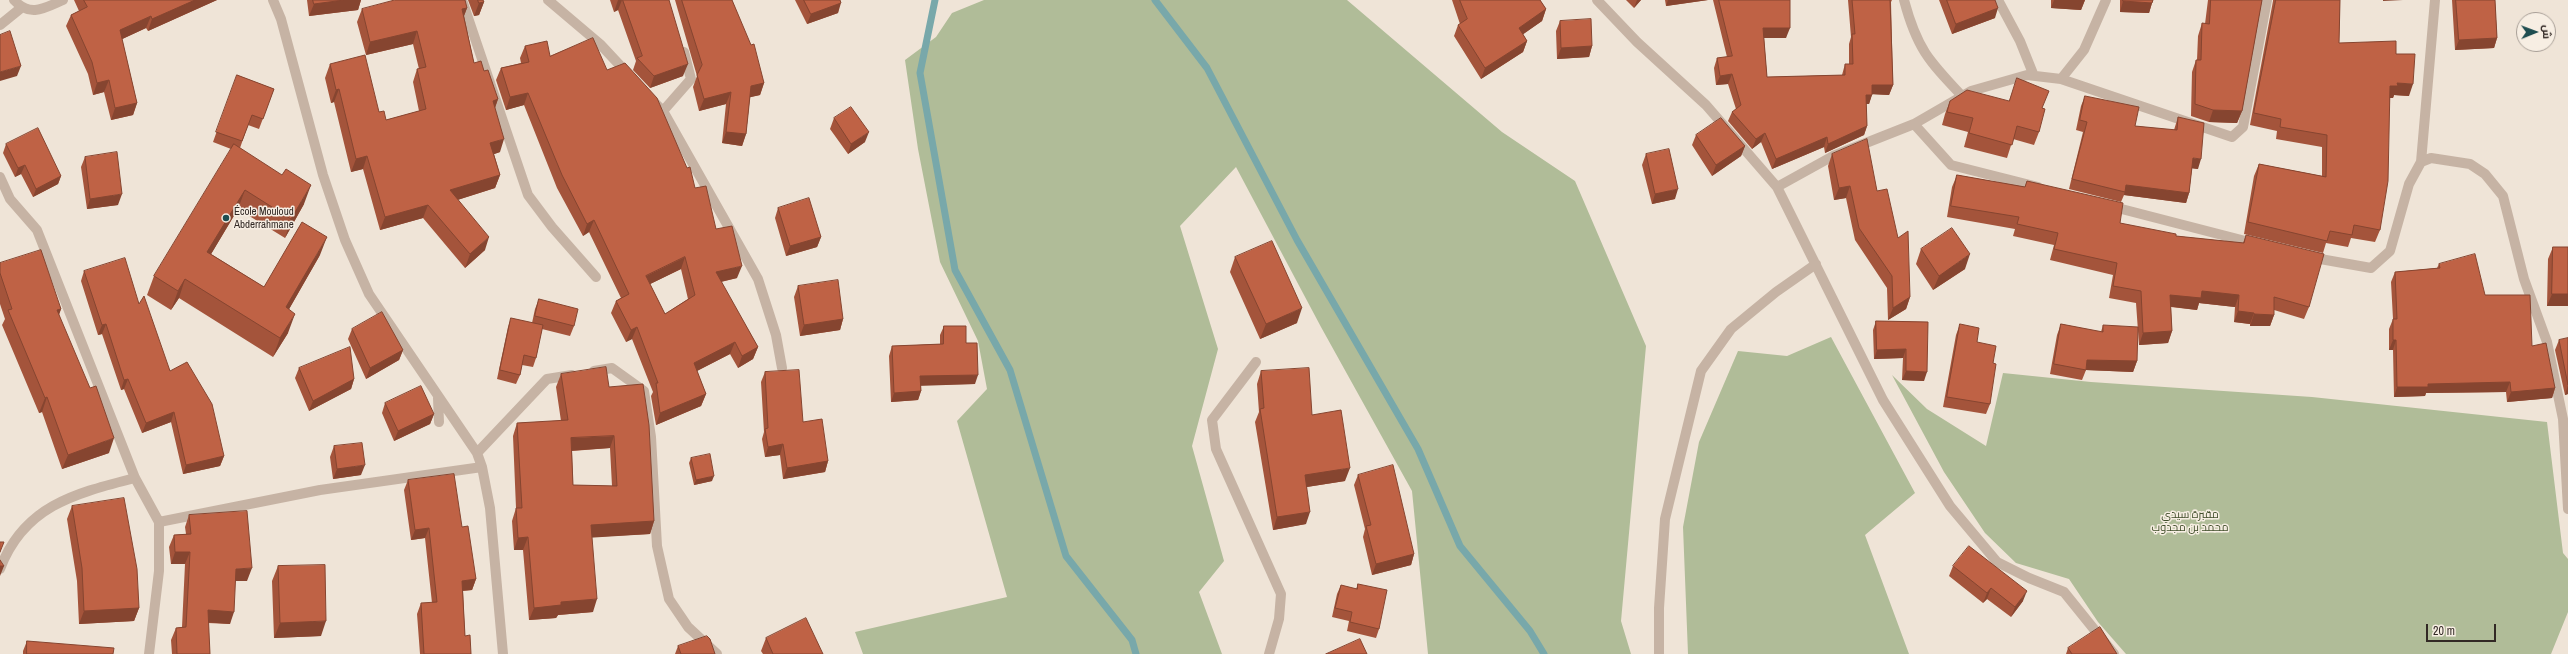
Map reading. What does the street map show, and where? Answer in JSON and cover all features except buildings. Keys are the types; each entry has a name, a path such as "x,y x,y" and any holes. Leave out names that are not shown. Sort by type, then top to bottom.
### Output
{"street":[{"path":"14,0 21,8 36,12 63,0"},
{"path":"273,0 281,19 323,175 345,240 369,294 438,398 477,453 482,467 490,508 503,654"},
{"path":"462,0 528,195 552,227 596,277"},
{"path":"548,0 600,44 633,80"},
{"path":"1597,0 1637,42 1706,105 1777,187 1883,400 1950,506 1997,562 2029,578 2064,592 2114,654"},
{"path":"1904,0 1913,32 1928,59 1963,97"},
{"path":"1998,0 2020,41 2034,76"},
{"path":"2060,79 2084,50 2106,0"},
{"path":"1777,187 1834,156 1914,124 1963,97 1971,90 2027,75 2060,79 2232,137 2243,127 2267,0"},
{"path":"2296,254 2371,268 2390,251 2409,184 2421,162 2435,0"},
{"path":"0,25 21,8"},
{"path":"663,110 692,79 681,43"},
{"path":"648,95 663,110 758,279 776,335 782,368"},
{"path":"1914,124 1952,164 2051,190"},
{"path":"2421,162 2431,158 2470,164 2485,174 2503,196 2524,279 2547,342 2563,419 2568,509"},
{"path":"0,177 10,199 37,230 135,478 159,522 159,571 149,654"},
{"path":"2097,202 2265,246"},
{"path":"1659,654 1659,608 1665,519 1701,371 1731,329 1776,292 1816,264"},
{"path":"1256,362 1212,420 1216,449 1281,594 1279,619 1269,654"},
{"path":"477,453 547,379 612,368 644,391 651,437 657,546 669,599 688,627 717,654"},
{"path":"438,398 439,422"},
{"path":"159,522 320,490 482,467"},
{"path":"0,569 22,531 48,507 86,491 135,478"}],"green space":[{"path":"984,0 1347,0 1502,132 1575,181 1646,346 1621,621 1631,654 1428,654 1412,491 1321,327 1236,167 1180,226 1218,349 1192,446 1224,561 1199,592 1222,654 863,654 855,632 1007,597 957,421 987,389 978,341 940,262 918,149 905,60 936,37 952,13"},
{"path":"1831,337 1915,493 1865,535 1909,654 1688,654 1683,527 1699,442 1738,351 1787,356"},
{"name":"مقبرة سيدي محمد بن مجدوب","path":"2003,373 2091,382 2312,397 2547,422 2563,553 2568,559 2568,612 2551,654 2126,654 2098,622 2069,579 2016,563 1985,533 1944,472 1892,375 1927,409 1986,446"}],"waterway":[{"path":"935,0 920,73 955,270 1010,370 1066,556 1132,640 1136,654"},
{"path":"1155,0 1207,68 1297,240 1418,449 1460,546 1530,631 1544,654"}],"place":[{"name":"École Mouloud Abderrahmane","path":"226,218"}]}
